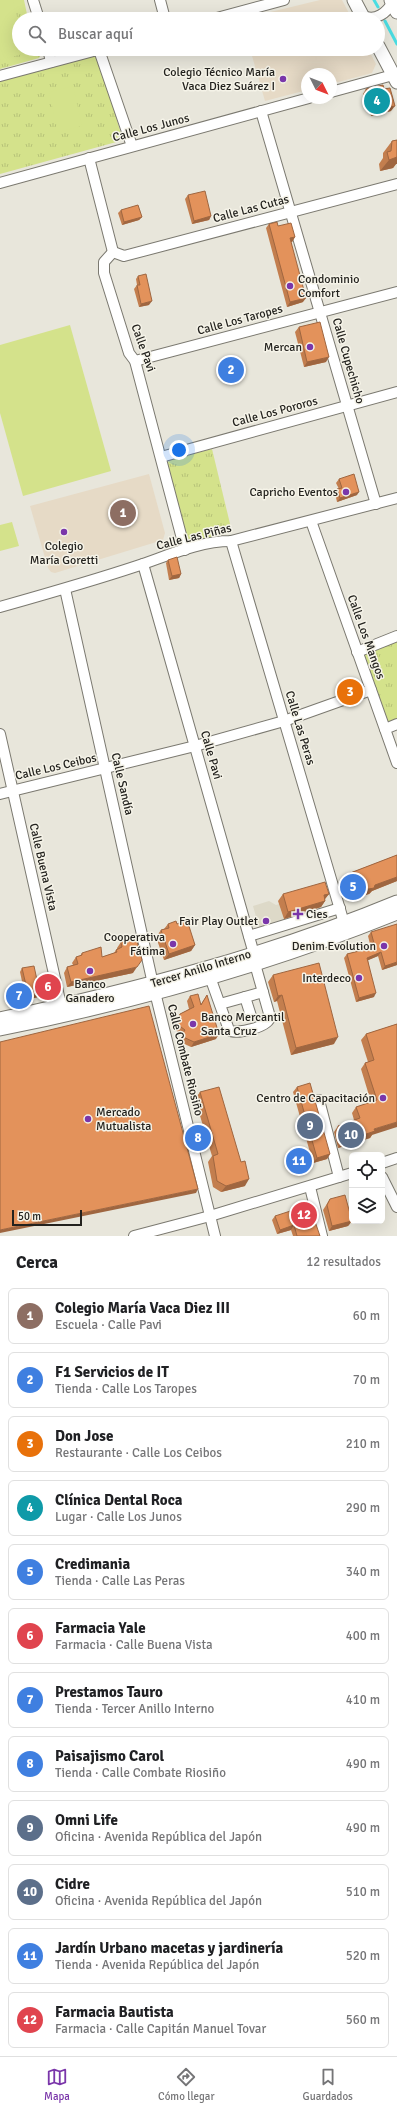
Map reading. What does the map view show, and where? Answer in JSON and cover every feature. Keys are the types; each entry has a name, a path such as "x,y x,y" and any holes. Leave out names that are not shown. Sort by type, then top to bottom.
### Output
{"main road":[{"path":"354,0 360,12"},
{"path":"383,56 395,79"},
{"name":"Tercer Anillo Interno","path":"0,1019 61,1005 154,989 210,977 397,902"},
{"name":"Tercer Anillo Interno","path":"0,1029 58,1017 154,989 254,959 397,913"}],"street":[{"path":"33,0 37,12"},
{"path":"160,0 163,12"},
{"path":"239,12 284,0"},
{"path":"385,12 394,4"},
{"path":"50,56 51,62"},
{"path":"0,76 74,56"},
{"path":"102,56 132,146"},
{"path":"337,91 395,79"},
{"name":"Calle Los Junos","path":"0,183 301,100"},
{"name":"Calle Cupechicho","path":"261,111 376,504"},
{"path":"89,158 114,252"},
{"name":"Calle Las Cutas","path":"114,252 124,256 397,184"},
{"name":"Calle Pavi","path":"114,252 104,262 104,273 129,353 135,361 185,550"},
{"name":"Calle Los Taropes","path":"135,361 397,292"},
{"name":"Calle Los Pororos","path":"161,457 397,392"},
{"name":"Calle Las Piñas","path":"0,607 65,590 185,550 222,541 231,541 397,498"},
{"name":"Calle Los Mangos","path":"311,521 397,763"},
{"name":"Calle Las Peras","path":"231,541 344,923"},
{"name":"Calle Pavi","path":"143,564 249,936 270,1020 262,1026 231,1032 227,1027 220,1004"},
{"name":"Calle Sandía","path":"65,590 154,989"},
{"path":"357,652 397,636"},
{"name":"Calle Los Ceibos","path":"0,794 195,746 284,721 371,690"},
{"path":"385,729 397,724"},
{"name":"Calle Buena Vista","path":"0,734 61,1005"},
{"path":"249,936 340,908"},
{"path":"210,977 220,1004 263,992"},
{"name":"Calle Combate Riosiño","path":"154,989 215,1236"},
{"path":"246,997 251,1016"},
{"path":"319,1100 339,1177"},
{"path":"385,1162 397,1158"},
{"path":"134,1236 210,1216 310,1187 349,1174"},
{"path":"385,1183 397,1207"},
{"path":"310,1187 322,1236"}],"shaded area":[{"path":"320,0 342,0 348,12 271,12"},
{"name":"Colegio Técnico María Vaca Diez Suárez I","path":"252,56 372,56 376,64 372,73 337,82 337,68 301,68 301,92 265,101"},
{"path":"149,474 165,533 163,540 55,573 51,572 48,568 30,506"},
{"path":"269,901 276,905 279,904 285,921 260,931 253,906"}],"green space":[{"path":"0,0 24,0 27,12 12,12 12,56 40,56 39,58 0,69"},
{"path":"0,0 13,0 16,12 12,12 12,56 15,56 0,60"},
{"path":"84,56 94,56 99,60 122,137 120,141 0,174 0,79"},
{"path":"73,86 82,126 58,132 49,92"},
{"path":"70,325 111,471 23,496 0,413 0,345"},
{"path":"212,449 232,532 193,542 188,540 167,463 170,460"},
{"path":"12,522 19,546 0,551 0,525"},
{"path":"397,640 397,721 388,725 360,655"}],"building":[{"path":"383,85 384,89 390,88 395,106 375,111 373,102 370,103 366,89"},
{"path":"397,140 397,157 389,160 387,152 391,151 392,141"},
{"path":"205,191 211,216 194,221 188,195"},
{"path":"138,205 142,217 124,222 121,210"},
{"path":"277,222 278,226 291,223 295,237 290,238 306,298 290,302 269,224"},
{"path":"146,274 152,301 141,304 137,285 140,285 138,276"},
{"name":"Mercan","path":"320,322 329,357 307,362 299,327"},
{"name":"Capricho Eventos","path":"354,474 359,492 340,498 337,489 342,488 339,479"},
{"path":"177,557 181,574 172,576 168,560"},
{"path":"397,855 397,877 375,885 374,888 358,891 350,887 345,875"},
{"path":"325,882 329,894 324,895 325,901 288,912 283,894"},
{"name":"Cooperativa Fátima","path":"187,920 195,945 169,954 161,930 169,928 168,924 176,921 177,924"},
{"path":"397,924 397,962 385,966 381,952 367,958 376,993 359,998 347,954 375,947 371,932"},
{"path":"136,938 142,960 137,967 71,982 67,967 78,964 76,957 82,955 82,953 101,947 102,957 117,952 116,950 122,947 121,942"},
{"path":"319,963 338,1037 296,1048 282,995 278,996 273,975"},
{"path":"34,966 40,994 17,999 15,988 26,985 22,968"},
{"name":"Banco Mercantil Santa Cruz","path":"198,994 201,1005 207,995 219,1034 194,1042 181,1036 185,1030 177,1024 180,1014 194,1007 190,996"},
{"name":"Mercado Mutualista","path":"149,1006 198,1189 0,1230 0,1042"},
{"name":"Centro de Capacitación","path":"397,1024 397,1122 374,1129 375,1131 343,1142 338,1126 360,1118 356,1107 377,1100 365,1063 374,1060 366,1034"},
{"path":"310,1083 330,1154 317,1158 297,1087"},
{"path":"219,1087 241,1162 245,1161 249,1179 226,1186 217,1181 213,1156 218,1154 200,1092"},
{"path":"345,1195 349,1210 349,1222 332,1226 327,1205 330,1199"},
{"path":"306,1206 311,1210 320,1236 297,1236 294,1225 280,1230 275,1216"}],"waterway":[{"path":"374,0 378,7"},
{"path":"385,21 397,44"}],"place":[{"name":"Colegio Técnico María Vaca Diez Suárez I","path":"283,79"},
{"name":"Clínica Dental Roca","path":"377,101"},
{"name":"Condominio Comfort","path":"290,286"},
{"name":"Mercan","path":"310,347"},
{"name":"F1 Servicios de IT","path":"231,370"},
{"name":"Capricho Eventos","path":"346,492"},
{"name":"Colegio María Vaca Diez III","path":"123,513"},
{"name":"Colegio María Goretti","path":"64,532"},
{"name":"Don Jose","path":"350,692"},
{"name":"Credimania","path":"353,887"},
{"name":"Cies","path":"298,914"},
{"name":"Fair Play Outlet","path":"266,921"},
{"name":"Cooperativa Fátima","path":"173,944"},
{"name":"Denim Evolution","path":"384,946"},
{"name":"Banco Ganadero","path":"90,971"},
{"name":"Interdeco","path":"359,978"},
{"name":"Farmacia Yale","path":"48,987"},
{"name":"Prestamos Tauro","path":"19,996"},
{"name":"Banco Mercantil Santa Cruz","path":"193,1024"},
{"name":"Centro de Capacitación","path":"383,1098"},
{"name":"Mercado Mutualista","path":"88,1119"},
{"name":"Omni Life","path":"310,1126"},
{"name":"Cidre","path":"351,1135"},
{"name":"Paisajismo Carol","path":"198,1138"},
{"name":"Jardín Urbano macetas y jardinería","path":"299,1161"},
{"name":"Farmacia Bautista","path":"304,1215"}]}
